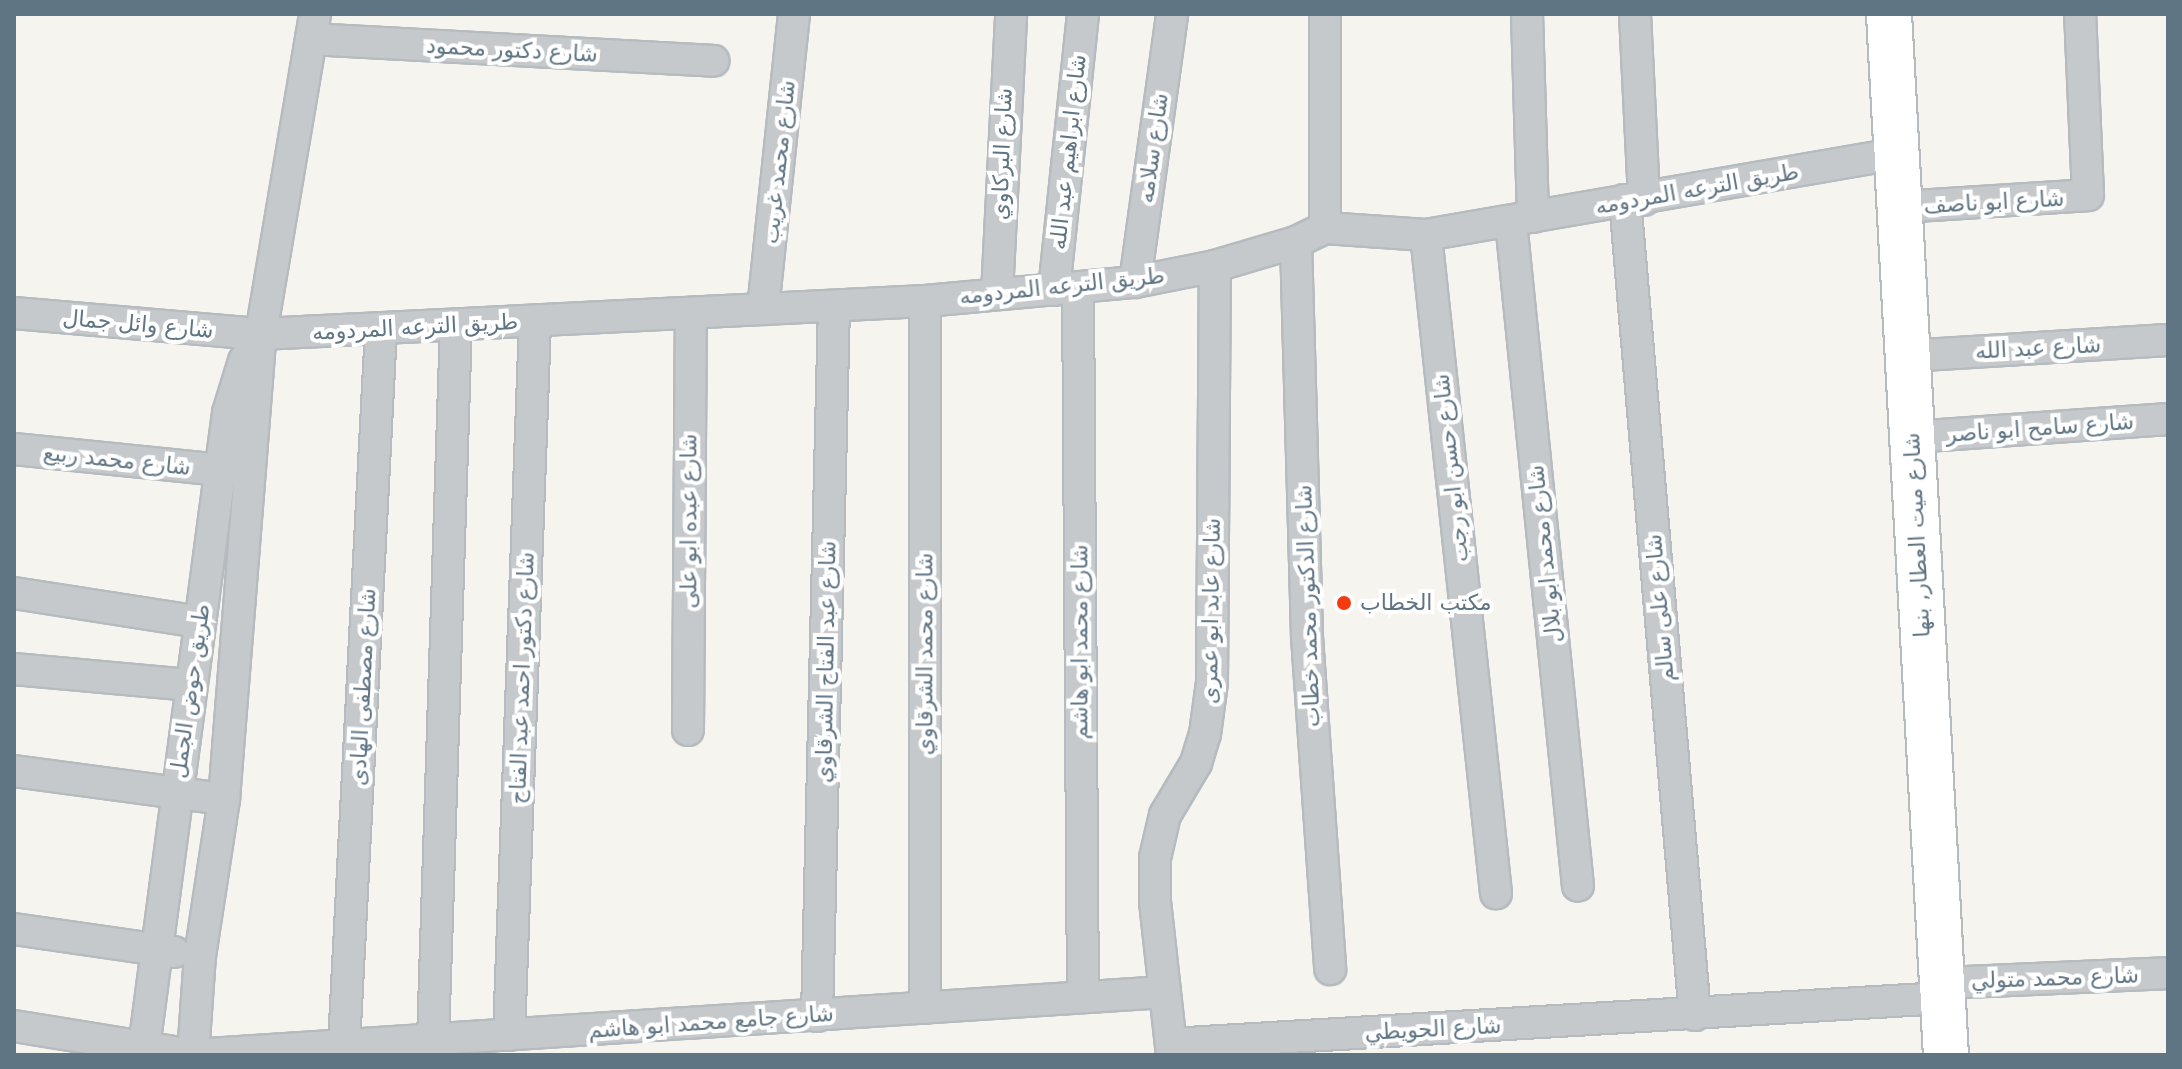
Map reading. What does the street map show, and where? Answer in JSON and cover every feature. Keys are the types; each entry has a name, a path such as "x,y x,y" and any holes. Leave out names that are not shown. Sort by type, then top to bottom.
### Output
{"main road":[{"name":"شارع ميت العطار, بنها","path":"1889,14 1946,1055"}],"street":[{"name":"شارع محمد غريب","path":"763,309 794,14"},
{"name":"شارع البركاوي","path":"997,294 1011,14"},
{"name":"شارع ابراهيم عبد الله","path":"1066,288 1083,14"},
{"name":"شارع سلامه","path":"1135,282 1172,14"},
{"path":"1325,14 1325,228"},
{"name":"شارع محمد ابو بلال","path":"1527,14 1522,220 1578,886"},
{"name":"شارع على سالم","path":"1635,14 1635,200 1695,1015"},
{"name":"شارع ابو ناصف","path":"1899,207 2088,195 2080,14"},
{"name":"شارع دكتور محمود","path":"313,26 713,61"},
{"name":"طريق حوض الجمل","path":"193,1055 200,956 224,799 261,334 313,26"},
{"name":"طريق الترعه المردومه","path":"261,334 834,307 1135,282 1215,266 1296,242 1325,228 1426,235 1897,154"},
{"name":"شارع حسن ابو رجب","path":"1426,235 1496,893"},
{"name":"شارع الدكتور محمد خطاب","path":"1296,242 1307,637 1330,969"},
{"name":"شارع عابد ابو عمرى","path":"1165,992 1155,902 1155,858 1165,815 1196,763 1210,708 1215,266"},
{"name":"شارع محمد ابو هاشم","path":"1066,288 1083,996"},
{"name":"شارع محمد الشرقاوي","path":"925,301 925,1008"},
{"name":"شارع عبد الفتاح الشرقاوي","path":"817,1016 834,307"},
{"name":"شارع وائل جمال","path":"14,313 261,334"},
{"name":"شارع عبده ابو على","path":"688,730 691,313"},
{"name":"شارع دكتور احمد عبد الفتاح","path":"509,1035 535,321"},
{"path":"433,1040 456,325"},
{"name":"شارع مصطفى الهادى","path":"344,1045 381,329"},
{"name":"طريق حوض الجمل","path":"143,1051 228,413 244,361 261,334"},
{"name":"شارع عبد الله","path":"1907,356 2168,340"},
{"name":"شارع سامح ابو ناصر","path":"1912,437 2168,419"},
{"name":"شارع محمد ربيع","path":"14,449 221,470"},
{"path":"14,593 199,622"},
{"path":"14,669 191,685"},
{"path":"14,771 224,799"},
{"path":"14,929 200,956"},
{"name":"شارع محمد متولي","path":"1695,1015 1942,990 2168,973"},
{"path":"1165,992 1171,1050"},
{"name":"شارع جامع محمد ابو هاشم","path":"14,1026 143,1051 193,1055 1165,992"},
{"name":"شارع الحويطي","path":"1171,1050 1695,1015"}],"place":[{"name":"مكتب الخطاب","path":"1344,603"}]}
